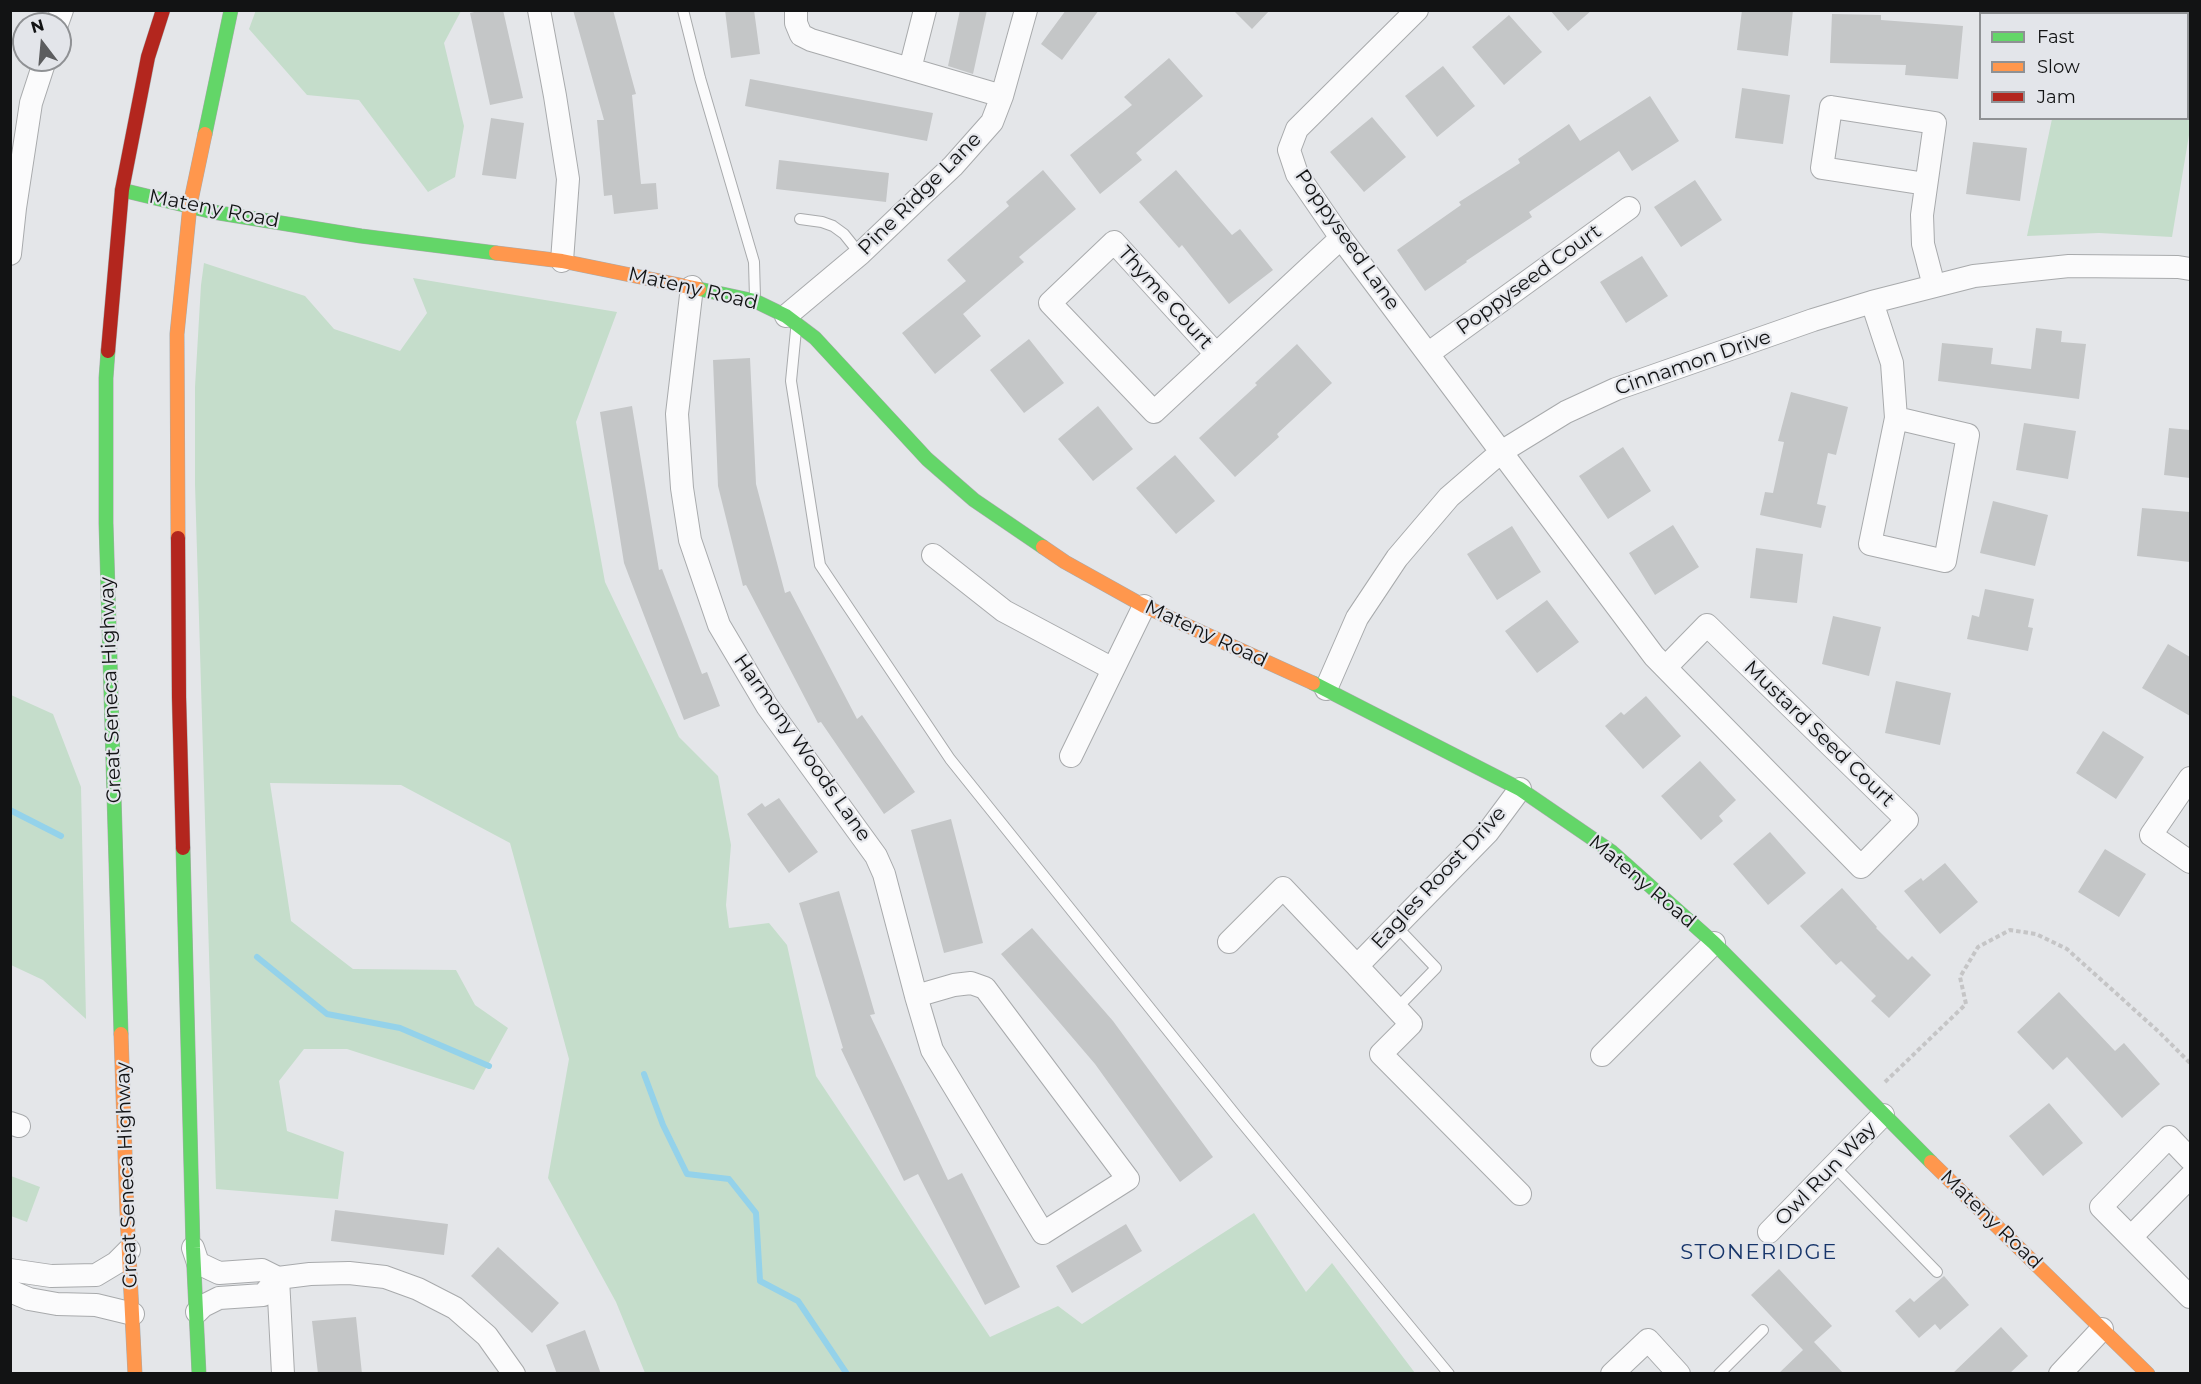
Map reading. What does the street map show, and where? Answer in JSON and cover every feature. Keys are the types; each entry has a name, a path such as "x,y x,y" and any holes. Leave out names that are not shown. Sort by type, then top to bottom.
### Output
{"main road":[{"name":"Great Seneca Highway","path":"135,1374 106,523 106,378 122,190 148,57 163,10"},
{"path":"199,1374 193,1248 179,697 177,334 190,205 231,10"},
{"name":"Mateny Road","path":"122,190 213,212 361,236 562,261 755,301 791,320 815,338 927,459 974,500 1065,562 1144,606 1326,688 1520,789 1612,852 1714,943 1883,1115 2148,1374"}],"street":[{"path":"539,10 568,179 562,261"},
{"path":"796,10 796,22 801,34 811,40 1002,96"},
{"path":"910,69 925,10"},
{"name":"Pine Ridge Lane","path":"791,320 953,166 992,122 1002,96 1026,10"},
{"name":"Poppyseed Lane","path":"1417,10 1298,129 1289,150 1297,174 1341,238 1502,452"},
{"path":"10,254 21,100 38,72"},
{"path":"1926,184 1822,168 1831,106 1935,123 1922,214 1923,244 1934,286"},
{"name":"Poppyseed Court","path":"1429,352 1629,208"},
{"name":"Thyme Court","path":"1216,354 1114,242 1050,303 1154,412 1341,238"},
{"name":"Cinnamon Drive","path":"1326,688 1357,618 1397,558 1449,497 1502,452 1566,412 1616,389 1872,302 1974,276 2069,266 2190,269"},
{"name":"Harmony Woods Lane","path":"692,287 677,414 682,488 690,540 719,625 767,706 876,856 884,874 916,996 932,1050 1043,1233 1128,1179 985,988 971,983 954,985 916,996"},
{"path":"1872,302 1892,363 1896,418 1870,544 1945,561 1968,435 1896,418"},
{"name":"Mustard Seed Court","path":"1502,452 1654,656 1862,867 1907,820 1707,625 1666,668"},
{"path":"933,555 1004,611 1113,669"},
{"path":"1071,756 1144,606"},
{"path":"2190,778 2151,835 2190,862"},
{"name":"Eagles Roost Drive","path":"1357,966 1488,832 1520,789"},
{"name":"Eagles Roost Drive","path":"1229,942 1283,888 1411,1024 1382,1054 1520,1194"},
{"path":"1602,1054 1714,943"},
{"name":"Owl Run Way","path":"1769,1232 1883,1115"},
{"path":"2190,1159 2169,1137 2101,1207 2190,1297"},
{"path":"2131,1237 2190,1177"},
{"path":"193,1248 198,1263 219,1273 262,1270 278,1278 349,1273 386,1277 418,1289 455,1308 487,1336 514,1374"},
{"path":"10,1270 51,1276 96,1275 116,1263 129,1250"},
{"path":"197,1312 203,1306 219,1298 263,1295 278,1278"},
{"path":"278,1278 283,1374"},
{"path":"10,1291 57,1304 96,1305 133,1314"},
{"path":"2060,1374 2102,1329"},
{"path":"1612,1374 1648,1340 1679,1374"}],"lane":[{"path":"683,10 700,78 754,262 755,301"},
{"path":"800,219 833,226 844,234 860,254"},
{"path":"791,320 791,381 820,565 950,759 1238,1118 1449,1374"},
{"path":"1396,926 1436,968 1396,1008"},
{"path":"1834,1166 1937,1272"},
{"path":"1719,1374 1763,1330"}],"path":[{"path":"1867,1099 1966,1004 1960,977 1978,947 2010,930 2036,934 2067,949 2190,1063"}],"green space":[{"path":"256,10 461,11 444,43 464,126 455,177 428,192 359,100 307,95 249,29"},
{"path":"2190,11 2190,129 2172,237 2099,233 2027,236 2052,120 2189,120 2189,12 2074,12"},
{"path":"204,263 305,296 334,329 400,351 427,313 413,278 617,312 576,422 605,582 679,737 718,776 731,845 726,905 729,928 769,923 787,945 816,1076 990,1337 1058,1306 1082,1324 1254,1213 1306,1292 1332,1263 1415,1373 645,1373 616,1302 548,1178 569,1059 510,843 401,785 270,783 291,921 353,969 456,970 475,1005 508,1028 474,1090 347,1049 304,1049 279,1081 287,1131 344,1152 338,1199 216,1189 195,484 195,387"},
{"path":"11,695 53,714 81,787 86,1019 43,980 11,965"},
{"path":"11,1176 40,1187 27,1222 11,1216"}],"building":[{"path":"483,10 503,10 523,98 490,105 470,13"},
{"path":"573,10 613,10 636,94 632,95 641,184 656,183 658,209 614,214 612,195 604,196 597,120 604,120"},
{"path":"725,10 754,10 760,54 731,58"},
{"path":"960,10 987,10 973,74 948,66"},
{"path":"1066,10 1099,10 1062,60 1041,44"},
{"path":"1233,10 1270,10 1252,29"},
{"path":"1550,10 1592,10 1568,31"},
{"path":"1742,10 1793,10 1788,56 1737,50"},
{"path":"1832,14 1881,15 1881,20 1963,26 1958,79 1905,75 1906,65 1830,63"},
{"path":"1509,15 1542,52 1504,85 1472,47"},
{"path":"1169,58 1203,96 1136,153 1142,160 1100,194 1070,155 1132,105 1124,97"},
{"path":"1443,66 1475,106 1437,137 1405,96"},
{"path":"750,79 933,113 927,141 745,106"},
{"path":"1742,88 1790,95 1783,144 1735,138"},
{"path":"1650,96 1679,141 1632,171 1619,151 1529,212 1532,217 1425,291 1397,250 1461,205 1459,202 1520,163 1518,159 1569,124 1580,141"},
{"path":"1372,117 1406,157 1364,192 1330,152"},
{"path":"491,118 524,123 516,179 482,175"},
{"path":"1973,142 2027,148 2020,201 1966,194"},
{"path":"779,160 889,173 886,202 776,189"},
{"path":"1043,170 1076,209 1019,257 1024,262 963,314 981,336 935,374 902,333 966,281 947,260 1009,206 1006,202"},
{"path":"1176,170 1232,235 1240,229 1273,270 1229,304 1182,245 1179,248 1139,202"},
{"path":"1695,180 1722,220 1681,247 1654,207"},
{"path":"1642,256 1668,296 1626,323 1600,282"},
{"path":"2036,328 2062,331 2061,342 2086,344 2079,399 1938,381 1942,343 1993,348 1991,364 2031,369"},
{"path":"1029,339 1064,383 1024,413 990,370"},
{"path":"1297,344 1332,383 1277,434 1279,437 1235,477 1199,438 1257,385 1255,383"},
{"path":"750,358 756,484 785,593 790,591 857,719 862,715 915,792 884,814 821,722 818,723 746,585 743,586 718,486 713,360"},
{"path":"1791,392 1848,407 1836,455 1828,453 1817,504 1826,506 1821,528 1760,515 1765,492 1773,493 1784,442 1778,441"},
{"path":"632,406 659,570 662,569 702,674 707,672 720,706 684,720 624,563 600,412"},
{"path":"1098,406 1133,449 1093,481 1058,439"},
{"path":"2024,423 2076,431 2068,479 2016,470"},
{"path":"2169,428 2190,430 2190,478 2164,475"},
{"path":"1623,447 1651,491 1608,519 1579,476"},
{"path":"1175,455 1215,501 1176,534 1136,488"},
{"path":"1993,501 2048,515 2035,566 1980,553"},
{"path":"2142,508 2190,512 2190,562 2137,556"},
{"path":"1673,525 1699,567 1655,595 1629,553"},
{"path":"1512,526 1541,572 1497,600 1467,554"},
{"path":"1756,548 1803,554 1797,603 1750,598"},
{"path":"1985,589 2034,599 2028,627 2033,628 2028,651 1967,639 1972,615 1979,617"},
{"path":"1547,600 1579,642 1537,673 1505,631"},
{"path":"1833,616 1881,627 1869,676 1822,664"},
{"path":"2168,644 2190,657 2190,716 2142,688"},
{"path":"1896,681 1951,693 1940,745 1885,733"},
{"path":"1646,696 1681,736 1643,769 1605,726 1621,712 1624,715"},
{"path":"2103,731 2144,757 2116,799 2076,773"},
{"path":"1700,761 1736,800 1719,816 1723,821 1701,840 1661,796"},
{"path":"779,798 818,852 789,873 747,814 762,803 765,807"},
{"path":"951,819 983,943 944,953 911,830"},
{"path":"1770,832 1806,873 1768,905 1733,864"},
{"path":"2105,849 2146,874 2119,917 2078,892"},
{"path":"1945,863 1978,902 1940,934 1904,891 1921,878 1923,881"},
{"path":"1842,888 1876,928 1908,960 1912,956 1931,975 1889,1018 1871,1001 1876,996 1841,961 1836,965 1800,926"},
{"path":"839,891 875,1014 870,1015 948,1180 962,1173 1020,1287 985,1305 918,1174 904,1181 841,1049 843,1048 799,903"},
{"path":"1032,928 1113,1021 1213,1157 1180,1182 1095,1064 1001,954"},
{"path":"2059,992 2115,1051 2124,1043 2160,1084 2122,1118 2067,1057 2053,1070 2017,1032"},
{"path":"2049,1103 2083,1143 2043,1176 2009,1136"},
{"path":"335,1210 448,1224 444,1255 331,1241"},
{"path":"1126,1224 1142,1251 1072,1293 1056,1266"},
{"path":"498,1247 559,1303 532,1333 471,1276"},
{"path":"1779,1269 1832,1326 1814,1342 1844,1374 1778,1374 1803,1350 1751,1295"},
{"path":"1944,1276 1969,1305 1940,1330 1935,1324 1919,1338 1895,1311 1910,1298 1914,1302"},
{"path":"356,1317 362,1374 318,1374 312,1321"},
{"path":"2001,1327 2028,1356 2009,1374 1952,1374"},
{"path":"585,1330 601,1374 557,1374 546,1345"}],"waterway":[{"path":"10,810 61,836"},
{"path":"257,957 327,1014 400,1028 489,1066"},
{"path":"644,1074 663,1125 687,1174 729,1179 756,1213 760,1281 798,1301 847,1374"}],"traffic: fast":[{"path":"205,134 231,10"},
{"path":"122,190 213,212 361,236 496,253"},
{"path":"699,289 755,301 786,316 815,338 927,459 974,500 1043,547"},
{"path":"108,351 106,523 121,1034"},
{"path":"1313,683 1520,789 1612,852 1714,943 1931,1162"},
{"path":"183,848 193,1248 199,1374"}],"traffic: slow":[{"path":"178,538 177,334 190,205 205,134"},
{"path":"496,253 562,261 699,289"},
{"path":"1043,547 1065,562 1144,606 1313,683"},
{"path":"121,1034 135,1374"},
{"path":"1931,1162 2148,1374"}],"traffic: jam":[{"path":"108,351 122,190 148,57 163,10"},
{"path":"178,538 183,848"}],"district":[{"name":"STONERIDGE","path":"1759,1253"}]}
